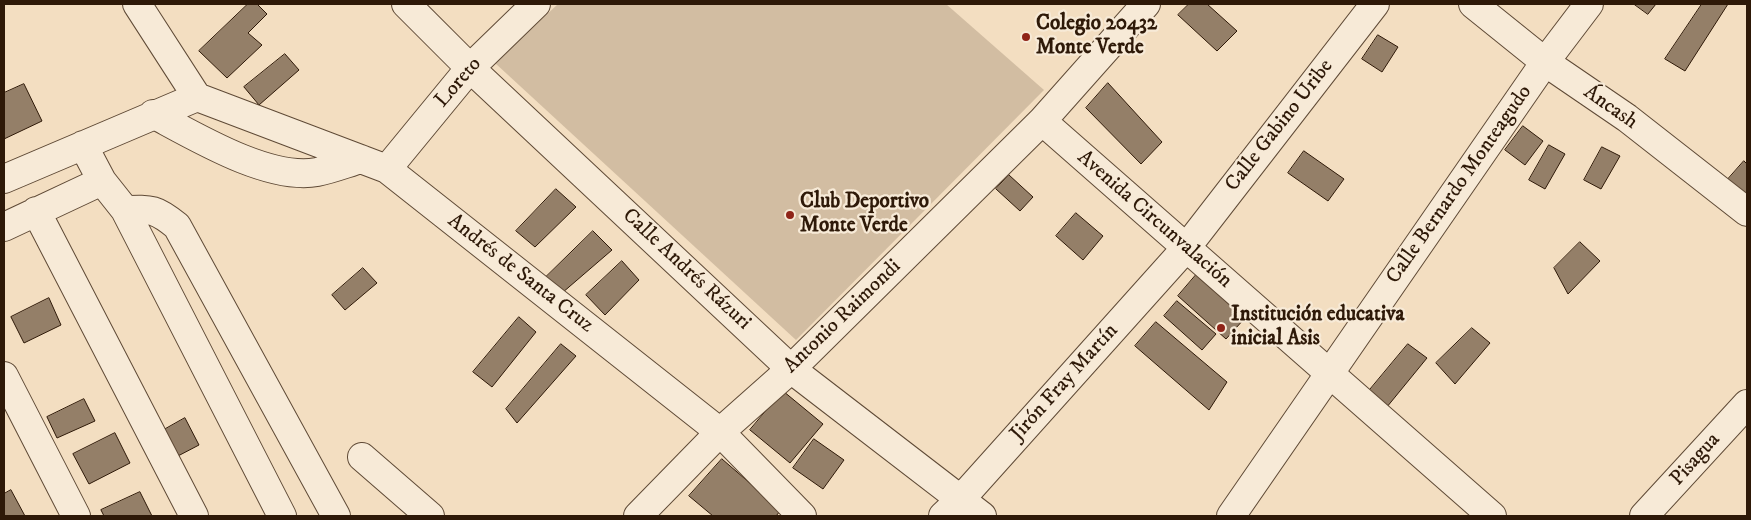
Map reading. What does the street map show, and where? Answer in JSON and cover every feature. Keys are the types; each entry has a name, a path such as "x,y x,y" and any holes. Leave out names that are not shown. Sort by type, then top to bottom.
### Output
{"street":[{"path":"4,179 153,114 197,97 138,4"},
{"name":"Calle Andrés Rázuri","path":"406,4 470,68 791,369 951,508 982,516"},
{"name":"Loreto","path":"387,168 470,68 536,4"},
{"name":"Antonio Raimondi","path":"638,516 720,432 791,369 1042,121 1146,4"},
{"name":"Calle Gabino Uribe","path":"1186,248 1375,4"},
{"name":"Áncash","path":"1473,4 1544,62 1627,118 1747,212"},
{"name":"Calle Bernardo Monteagudo","path":"1231,516 1544,62 1589,4"},
{"name":"Andrés de Santa Cruz","path":"197,97 387,168 720,432 802,516"},
{"path":"153,114 203,141 247,161 284,172 316,173 361,159"},
{"name":"Avenida Circunvalación","path":"1042,121 1492,516"},
{"path":"84,145 102,181 125,210 282,516"},
{"path":"4,227 102,181"},
{"path":"125,210 159,212 177,226 325,513"},
{"path":"36,212 194,516"},
{"name":"Jirón Fray Martín","path":"951,508 1186,248"},
{"path":"4,376 76,516"},
{"name":"Pisagua","path":"1644,516 1747,404"},
{"path":"362,457 430,516"}],"shaded area":[{"name":"Club Deportivo Monte Verde","path":"558,4 946,4 1044,90 796,340 495,63"}],"building":[{"path":"248,4 257,4 267,14 248,33 262,45 227,78 199,51"},
{"path":"1189,4 1207,4 1237,31 1217,51 1178,15"},
{"path":"1634,4 1656,4 1648,14"},
{"path":"1702,4 1728,4 1685,71 1665,59"},
{"path":"1378,35 1398,47 1382,72 1362,59"},
{"path":"285,54 299,70 259,105 244,87"},
{"path":"1108,83 1162,142 1141,164 1086,108"},
{"path":"24,84 42,121 4,139 4,93"},
{"path":"1523,126 1543,141 1525,165 1505,150"},
{"path":"1549,145 1565,154 1545,189 1529,180"},
{"path":"1602,147 1620,156 1601,189 1584,180"},
{"path":"1304,151 1344,179 1328,201 1288,173"},
{"path":"1744,161 1747,164 1747,205 1722,186"},
{"path":"1009,175 1033,197 1020,211 996,189"},
{"path":"556,189 576,207 535,247 516,231"},
{"path":"1076,213 1103,236 1083,260 1056,236"},
{"path":"593,231 612,250 562,293 546,277"},
{"path":"1580,242 1600,261 1568,294 1554,268"},
{"path":"622,261 639,280 605,315 586,295"},
{"path":"363,268 377,283 345,310 332,295"},
{"path":"1196,275 1245,318 1226,339 1178,296"},
{"path":"49,298 61,325 24,343 11,317"},
{"path":"1177,301 1216,334 1202,350 1164,316"},
{"path":"519,317 536,332 492,387 473,372"},
{"path":"1156,322 1227,382 1209,410 1135,346"},
{"path":"1472,328 1490,343 1455,384 1436,363"},
{"path":"561,344 576,356 517,423 506,409"},
{"path":"1408,344 1427,358 1382,413 1363,398"},
{"path":"783,391 823,424 790,463 750,430"},
{"path":"84,399 95,421 57,438 47,417"},
{"path":"185,418 199,445 176,457 162,431"},
{"path":"115,433 130,463 89,484 73,454"},
{"path":"814,439 844,460 823,489 793,468"},
{"path":"722,459 781,510 776,516 713,516 689,496"},
{"path":"11,490 25,516 4,516 4,494"},
{"path":"140,492 152,516 104,516 101,510"}],"place":[{"name":"Colegio 20432 Monte Verde","path":"1026,37"},
{"name":"Club Deportivo Monte Verde","path":"790,215"},
{"name":"Institución educativa inicial Asis","path":"1221,328"}]}
